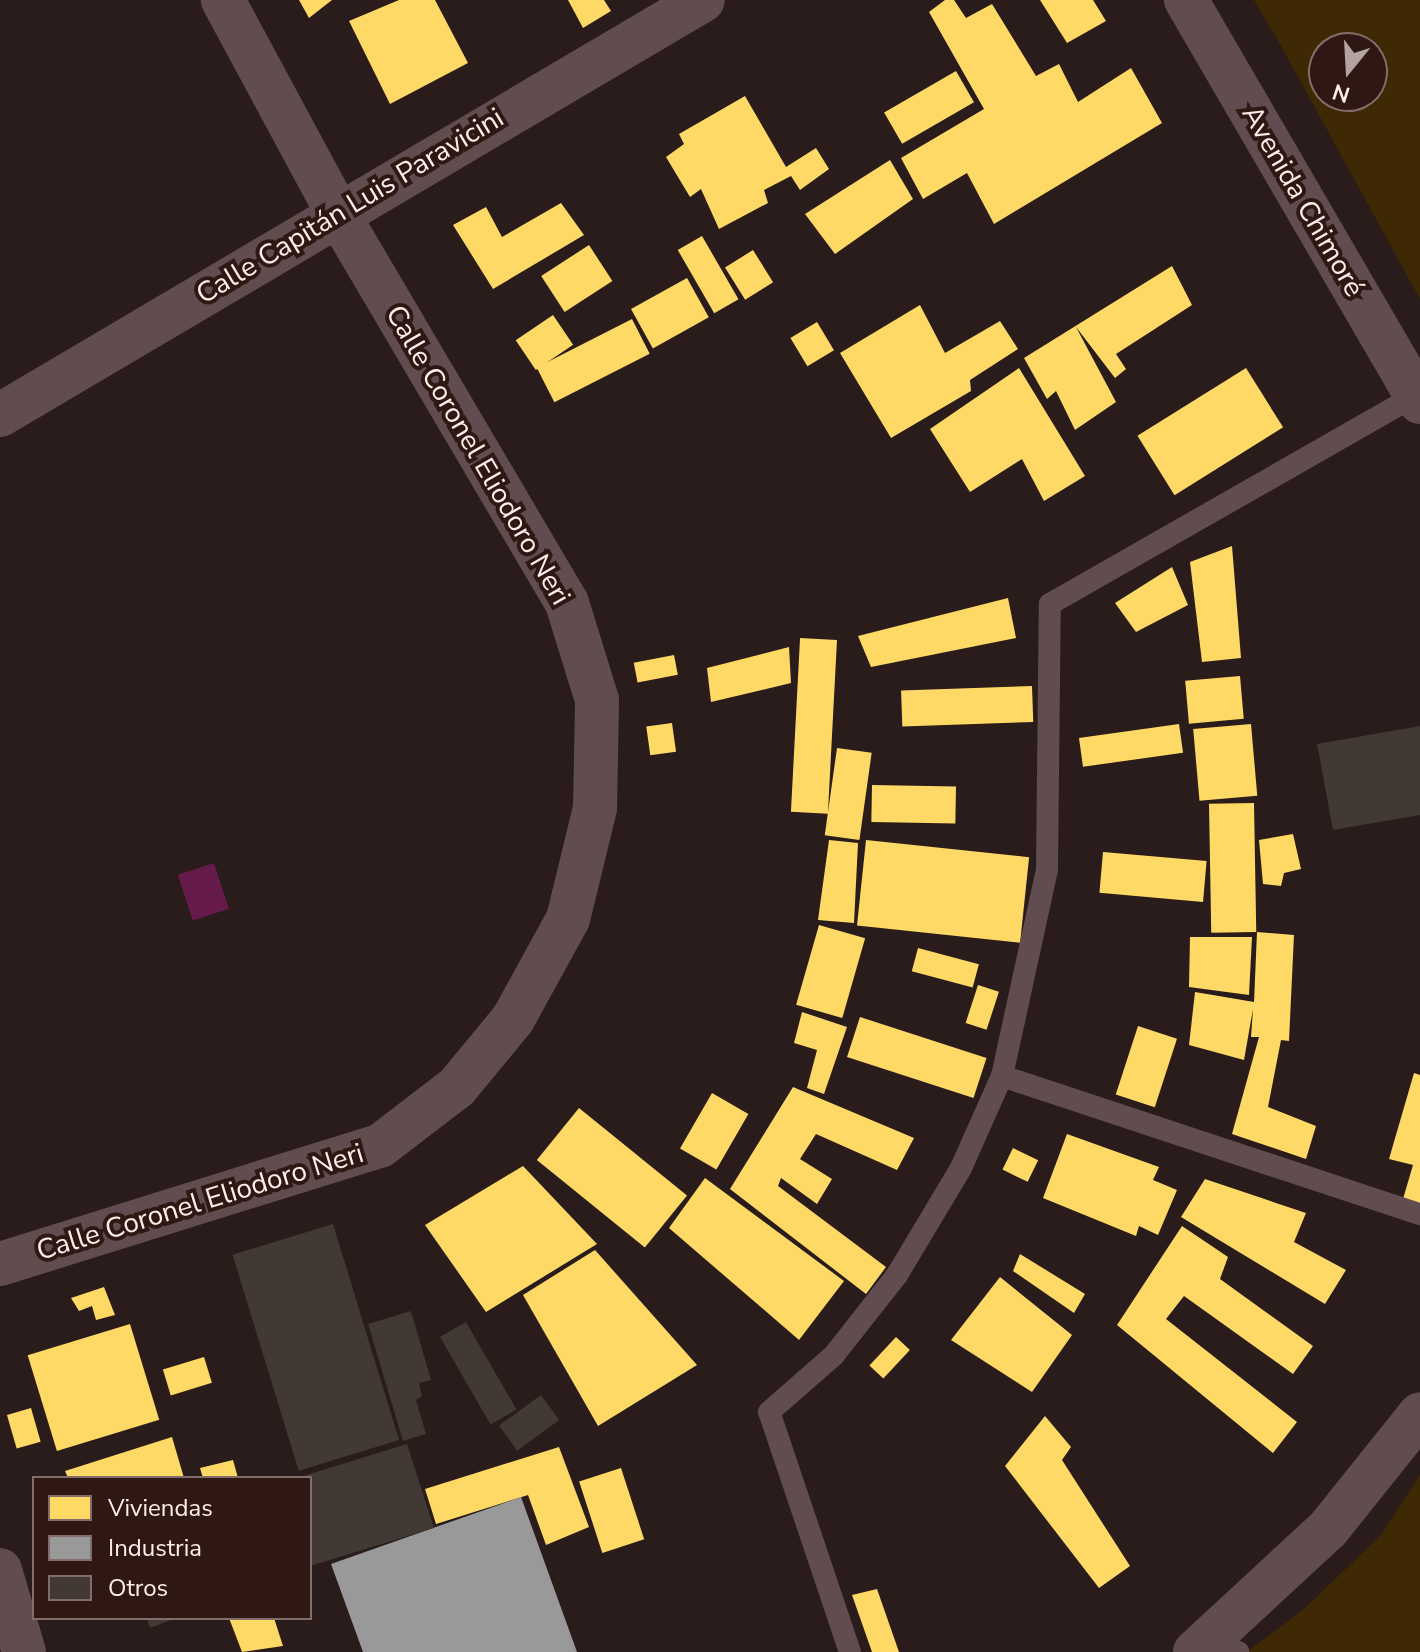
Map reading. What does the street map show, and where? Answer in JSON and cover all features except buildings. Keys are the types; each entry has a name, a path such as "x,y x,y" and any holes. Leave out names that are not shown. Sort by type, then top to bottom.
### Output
{"street":[{"name":"Calle Coronel Eliodoro Neri","path":"0,1264 380,1146 457,1087 513,1019 568,919 595,808 597,700 567,603 337,212 223,0"},
{"name":"Calle Capitán Luis Paravicini","path":"0,415 337,212 703,0"},
{"name":"Avenida Chimoré","path":"1186,0 1418,399"},
{"path":"1213,1650 1328,1529 1420,1414"},
{"path":"0,1570 24,1652"}],"lane":[{"path":"850,1652 769,1412 834,1355 897,1275 961,1168 1002,1076 1047,870 1050,604 1418,399"},
{"path":"1002,1076 1420,1214"}],"shaded area":[{"path":"1254,0 1420,0 1420,299 1317,112 1388,112 1388,32 1308,32 1308,95"},
{"path":"214,863 229,909 193,920 178,875"},
{"path":"1420,1475 1420,1652 1247,1652 1303,1610 1381,1535"}]}
